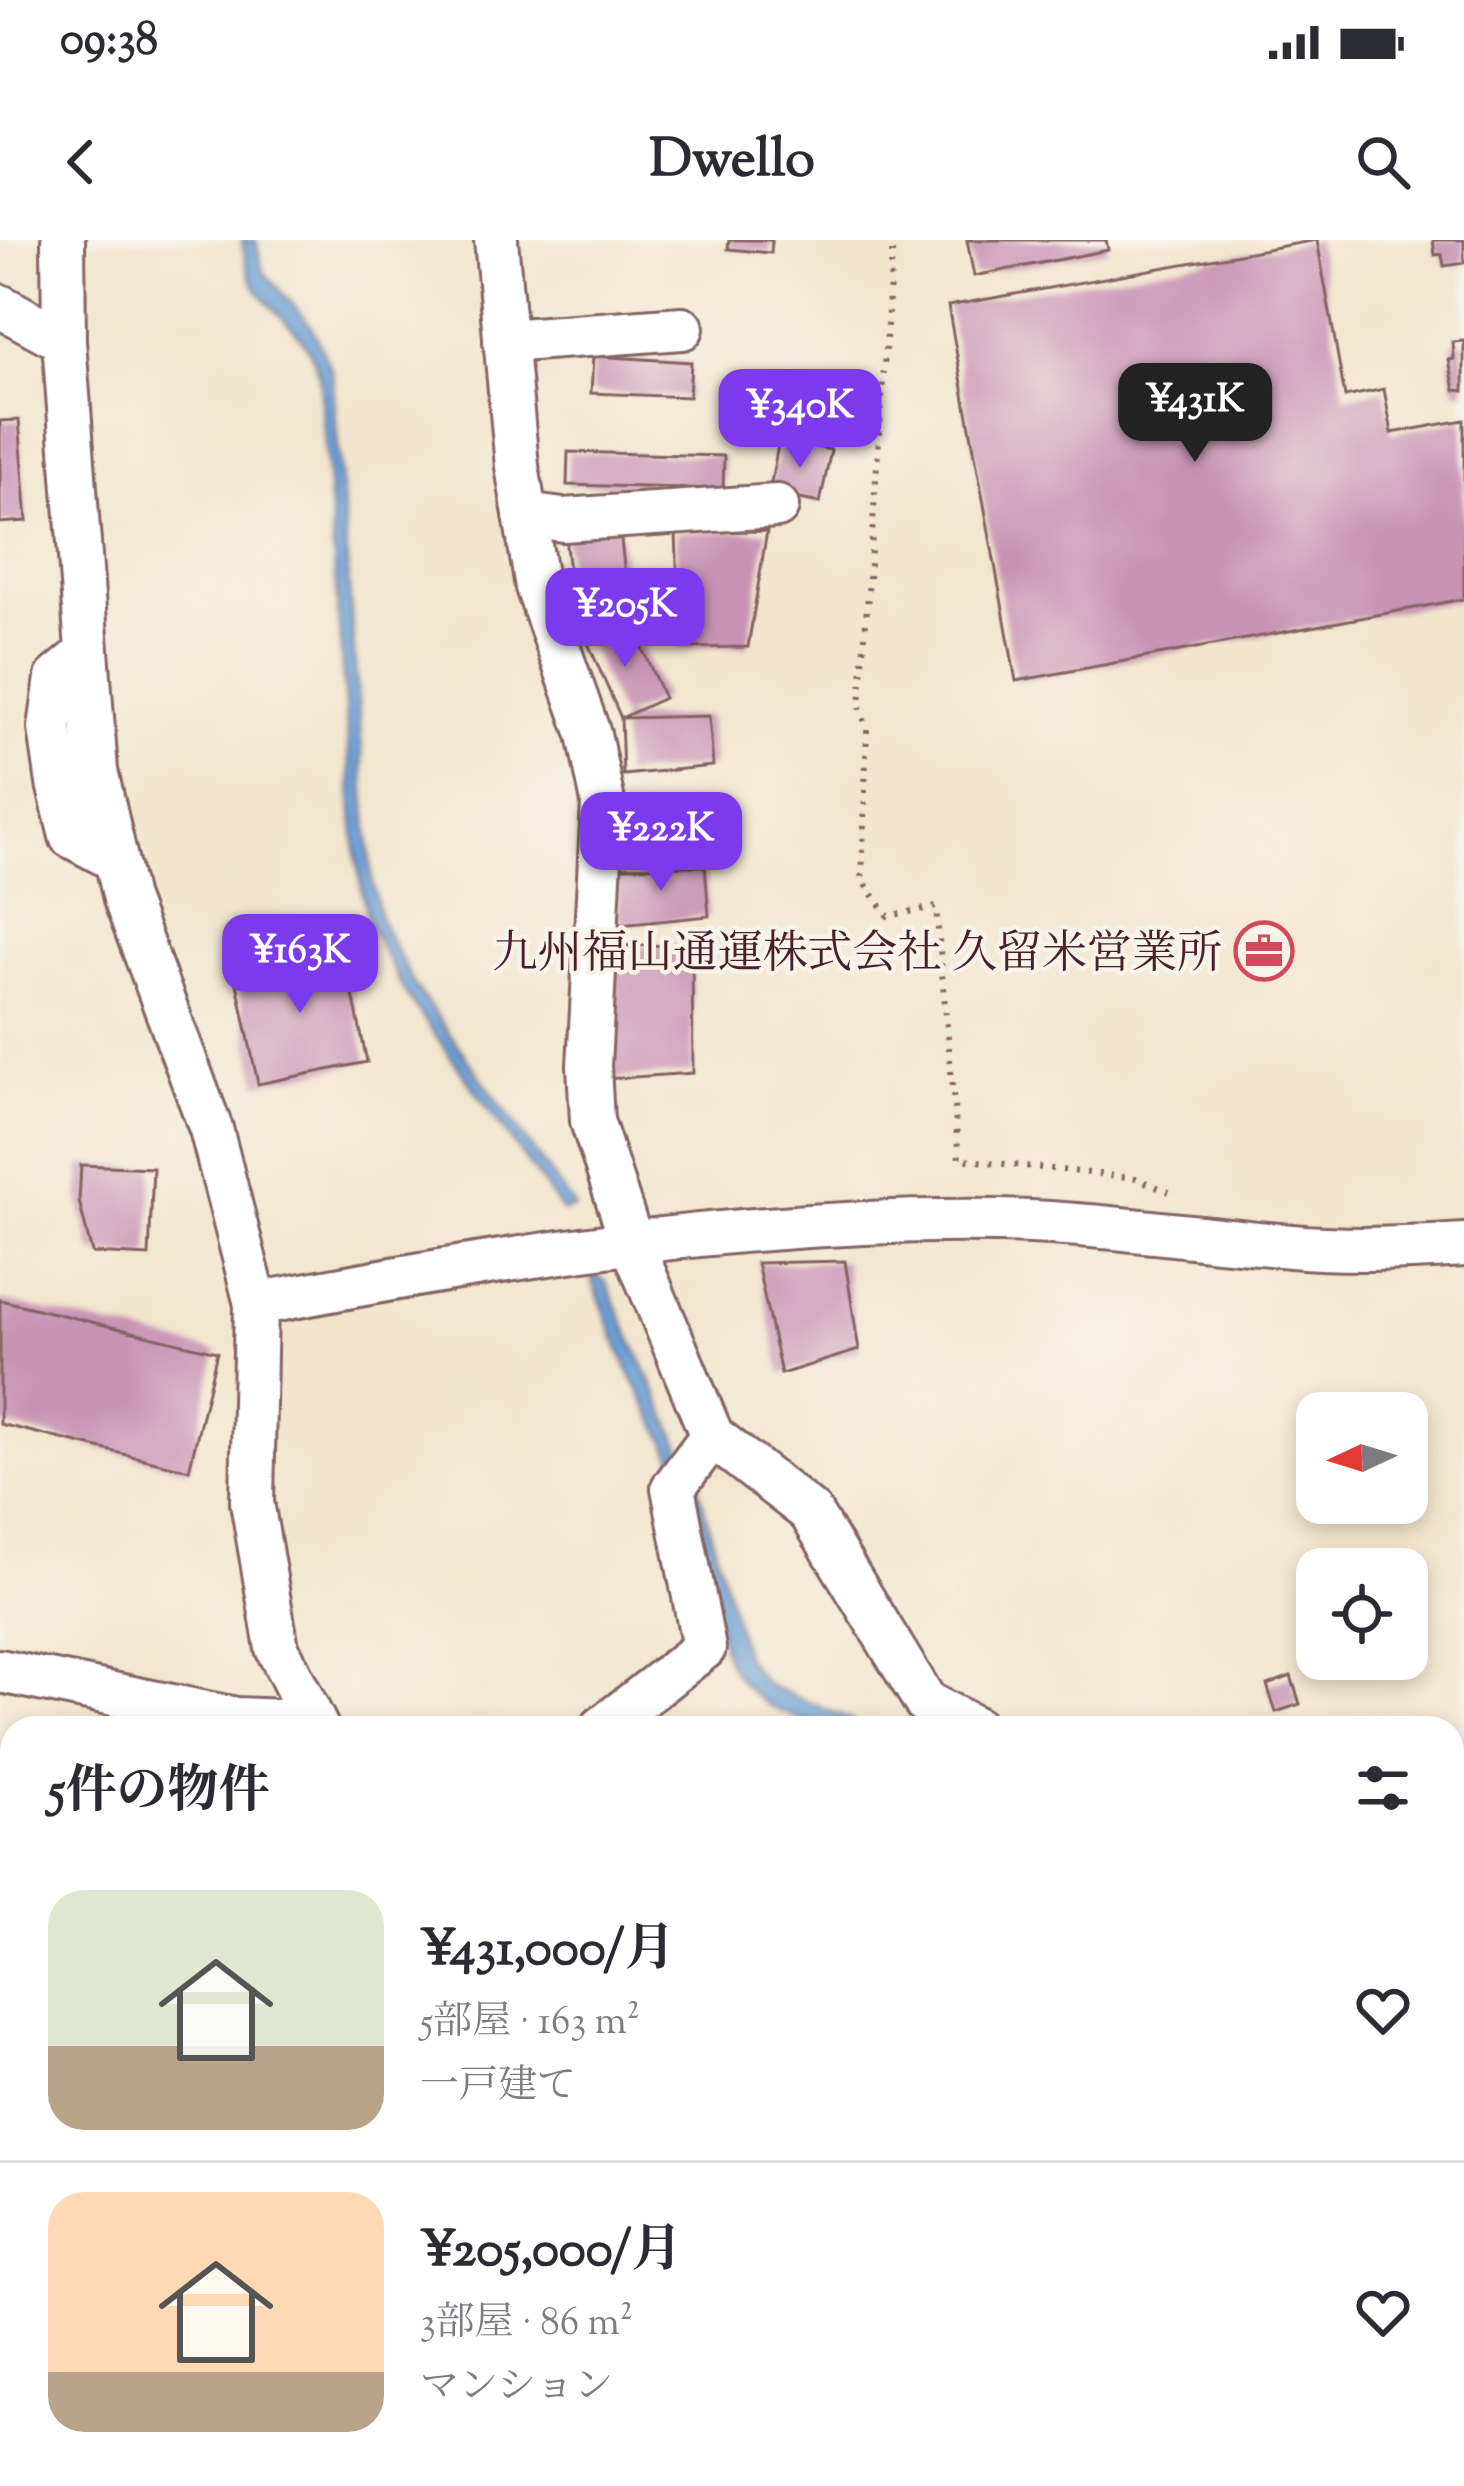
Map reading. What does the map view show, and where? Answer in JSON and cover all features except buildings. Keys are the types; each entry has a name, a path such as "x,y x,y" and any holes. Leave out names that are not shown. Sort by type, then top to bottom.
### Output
{"street":[{"path":"63,240 64,341 96,771 125,899 212,1129 256,1304 252,1502 278,1648 312,1716"},
{"path":"504,241 506,341 537,587 589,734 603,802 589,1066 592,1121 694,1460 704,1648 617,1716"},
{"path":"0,306 64,341"},
{"path":"506,341 682,328"},
{"path":"525,515 563,520 777,506"},
{"path":"256,1304 459,1265 631,1241 812,1224 1002,1221 1296,1247 1464,1245"},
{"path":"694,1460 810,1512 926,1703 951,1716"},
{"path":"0,1671 221,1716"}],"path":[{"path":"893,240 860,706 867,730 862,879 887,916 936,907 959,1160 1136,1178 1178,1196"}],"water":[{"path":"242,240 256,240 263,271 311,325 332,372 372,881 380,919 414,985 575,1208 562,1211 405,993 368,923 357,861 320,380 311,352 253,282"},
{"path":"590,1275 605,1281 697,1482 745,1658 765,1684 842,1716 792,1716 779,1711 746,1688 733,1671 673,1455 627,1367"}],"place":[{"name":"九州福山通運株式会社 久留米営業所","path":"1264,951"}]}
